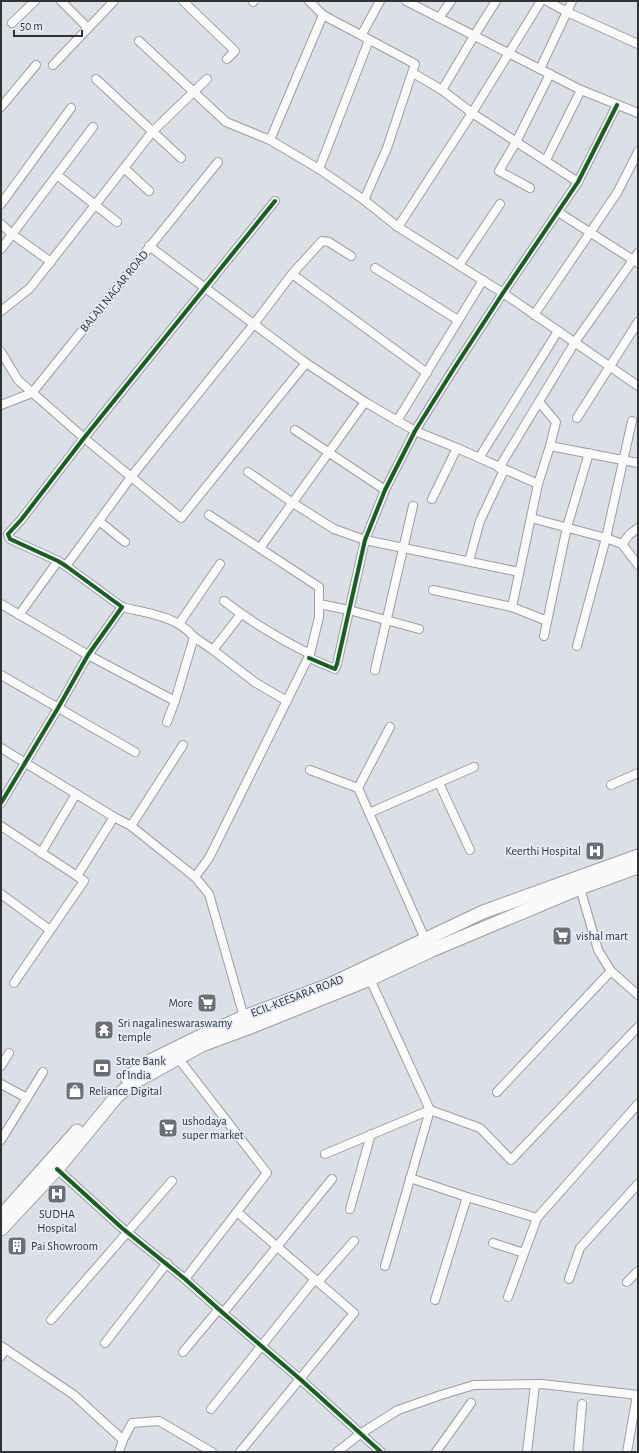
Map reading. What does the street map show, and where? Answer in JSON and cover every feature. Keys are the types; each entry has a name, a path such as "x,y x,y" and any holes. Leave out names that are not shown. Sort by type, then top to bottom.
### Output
{"main road":[{"name":"ECIL-KEESARA ROAD","path":"7,1213 57,1169 117,1096 133,1083 202,1045 248,1028 313,996 329,985 483,912 638,856"},
{"name":"ECIL-KEESARA ROAD","path":"7,1213 112,1088 152,1060 244,1017 370,979 432,950 580,888 638,867"},
{"path":"1,1229 7,1213"}],"street":[{"path":"12,24 36,1"},
{"path":"61,1 88,28"},
{"path":"53,65 114,1"},
{"path":"183,1 235,51 227,59"},
{"path":"309,1 323,15 416,64 388,148 364,200"},
{"path":"319,169 365,37 380,1"},
{"path":"407,1 581,90 638,113"},
{"path":"439,18 451,1"},
{"path":"442,90 496,1"},
{"path":"398,227 472,113 541,1"},
{"path":"547,1 567,12 638,44"},
{"path":"540,69 572,1"},
{"path":"270,140 323,15"},
{"path":"139,41 226,122 270,140 319,169 364,200 398,227 503,293 638,386"},
{"path":"1,107 36,65"},
{"path":"412,73 442,90 472,113 578,182"},
{"path":"530,188 499,171 516,142 550,74"},
{"path":"96,79 181,158"},
{"path":"1,311 30,288 153,131 208,79"},
{"path":"546,160 581,90"},
{"path":"224,601 241,614 280,639 309,656 335,668 365,540 385,490 415,432 503,293 578,182 617,105"},
{"path":"1,204 71,108"},
{"path":"1,249 92,127"},
{"path":"534,315 617,193 638,152"},
{"name":"BALAJI NAGAR ROAD","path":"32,393 218,162"},
{"path":"124,168 149,191"},
{"path":"57,175 117,222"},
{"path":"275,201 84,438 21,520 8,534 10,539 66,566 122,607 166,618 188,629 194,637 256,683 287,701"},
{"path":"460,265 500,204"},
{"path":"469,561 480,521 501,469 575,342 637,259 558,212"},
{"path":"1,224 12,234 51,262"},
{"path":"66,566 131,477 254,324 292,274 322,241 329,242 351,256"},
{"path":"149,246 306,363 365,402 415,432 457,448 501,469 538,484"},
{"path":"375,268 458,320"},
{"path":"292,274 427,373"},
{"path":"397,421 483,280"},
{"path":"577,418 638,322"},
{"path":"479,458 558,331"},
{"path":"1,352 18,380 32,393 181,518 306,363"},
{"path":"1,405 32,393"},
{"path":"260,548 365,402"},
{"path":"512,608 538,484 556,422 539,402"},
{"path":"577,646 606,538 632,421"},
{"path":"296,430 385,490"},
{"path":"550,446 638,463"},
{"path":"432,499 457,448"},
{"path":"544,636 567,527 589,453"},
{"path":"248,472 292,503 334,529 365,540 520,572"},
{"path":"375,670 402,548 413,506"},
{"path":"195,877 209,858 309,656 319,617 319,587 208,515"},
{"path":"531,518 606,538 622,544 638,565"},
{"path":"99,521 125,542"},
{"path":"622,544 630,534 638,528"},
{"path":"19,615 58,561"},
{"path":"179,624 220,564"},
{"path":"433,590 512,608 547,621"},
{"path":"1,604 88,655 175,701"},
{"path":"319,604 349,610 419,629"},
{"path":"1,803 88,655 122,607"},
{"path":"213,650 241,614"},
{"path":"167,722 175,701 194,637"},
{"path":"1,675 135,752"},
{"path":"358,788 390,727"},
{"path":"132,826 183,745"},
{"path":"1,748 114,817 132,826 195,877 209,894 244,1017"},
{"path":"369,813 474,768"},
{"path":"310,770 358,788 425,939"},
{"path":"610,785 638,773"},
{"path":"439,783 470,850"},
{"path":"42,853 76,794"},
{"path":"77,876 114,817"},
{"path":"1,826 84,881 14,983"},
{"path":"580,888 598,950 611,970 638,995"},
{"path":"1,894 50,930"},
{"path":"497,1092 611,970"},
{"path":"370,979 430,1110 385,1266"},
{"path":"324,1154 430,1110 480,1128 511,1160 638,1027"},
{"path":"1,1066 9,1053"},
{"path":"178,1058 266,1174 185,1278"},
{"path":"1,1140 43,1072"},
{"path":"1,1084 27,1098"},
{"path":"508,1297 537,1218 638,1104"},
{"path":"350,1209 371,1134"},
{"path":"57,1169 127,1232 185,1278 381,1452"},
{"path":"410,1178 537,1218"},
{"path":"183,1352 221,1311 277,1246 332,1179"},
{"path":"51,1320 172,1180"},
{"path":"569,1279 580,1248 638,1184"},
{"path":"435,1300 467,1197"},
{"path":"237,1212 354,1313 240,1452"},
{"path":"211,1409 261,1346 316,1281 354,1241"},
{"path":"493,1243 524,1253"},
{"path":"105,1342 167,1263"},
{"path":"627,1282 638,1271"},
{"path":"1,1356 4,1347 74,1395 123,1440"},
{"path":"527,1452 534,1384"},
{"path":"337,1452 360,1434 398,1410 441,1395 474,1385 534,1384 638,1395 627,1452"},
{"path":"436,1452 471,1403"},
{"path":"578,1452 582,1404"},
{"path":"119,1452 123,1440 132,1423 158,1421 212,1452"}],"cycle path":[{"path":"309,658 335,669 365,540 385,490 415,431 453,370 578,182 617,105"},
{"path":"1,803 88,655 122,607 66,566 10,539 8,534 21,520 84,438 275,201"},
{"path":"57,1169 122,1228 185,1279 300,1379 381,1452"}],"place":[{"name":"Keerthi Hospital","path":"595,851"},
{"name":"vishal mart","path":"562,936"},
{"name":"More","path":"207,1003"},
{"name":"Sri nagalineswaraswamy temple","path":"104,1030"},
{"name":"State Bank of India","path":"102,1068"},
{"name":"Reliance Digital","path":"75,1091"},
{"name":"ushodaya super market","path":"168,1128"},
{"name":"SUDHA Hospital","path":"57,1194"},
{"name":"Pai Showroom","path":"17,1246"}]}
